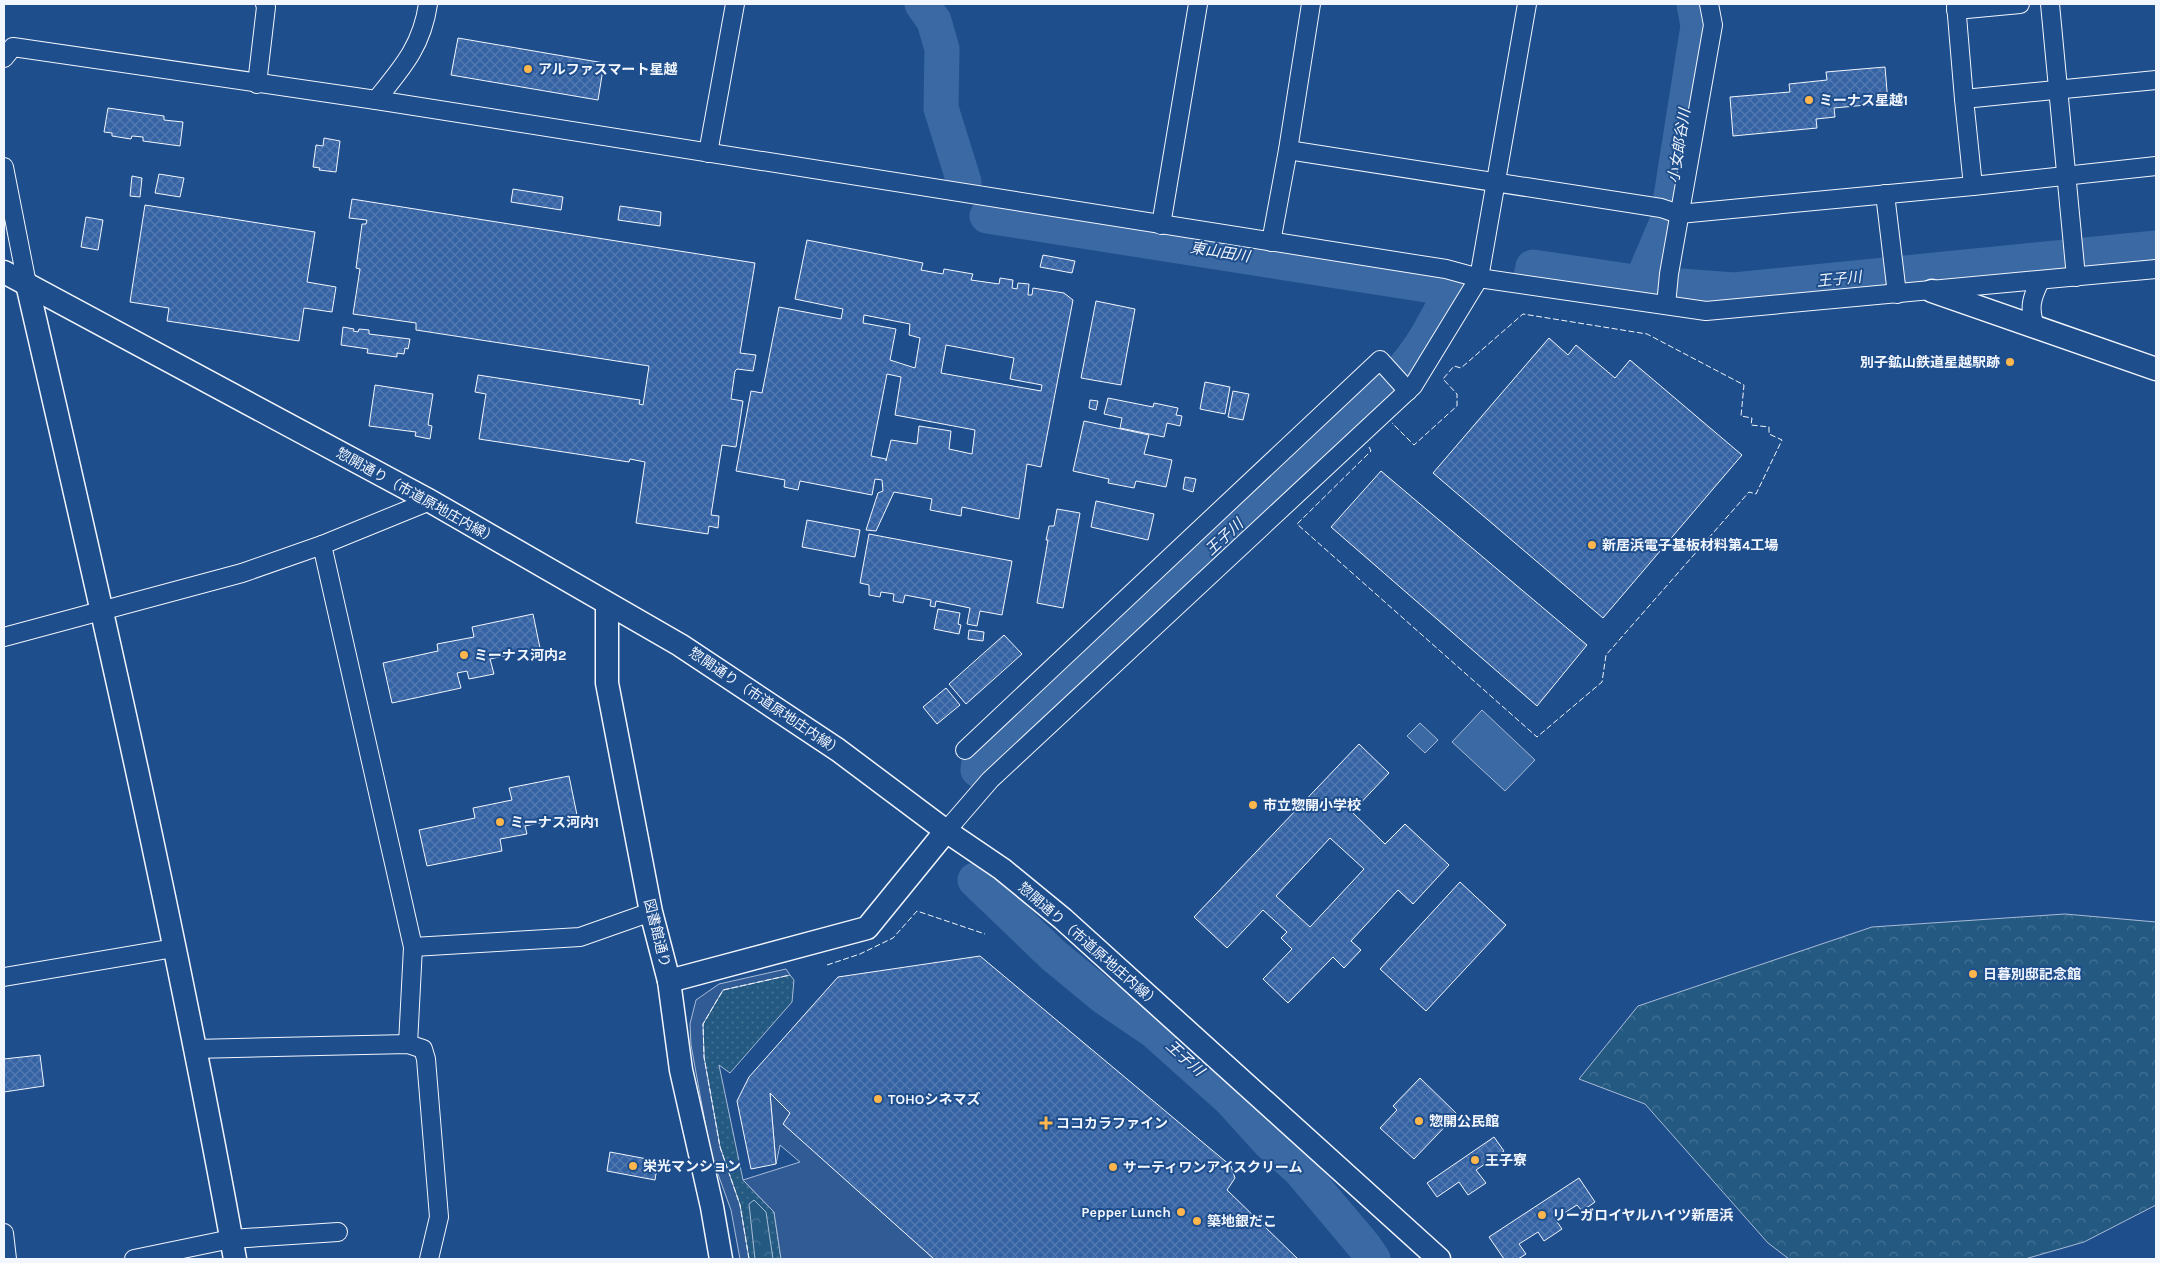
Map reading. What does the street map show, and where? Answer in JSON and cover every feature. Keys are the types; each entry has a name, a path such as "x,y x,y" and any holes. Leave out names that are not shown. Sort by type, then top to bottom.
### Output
{"street":[{"path":"258,84 265,4"},
{"path":"376,100 406,62 425,26 428,4"},
{"path":"708,153 735,4"},
{"path":"1161,225 1198,4"},
{"path":"1271,242 1312,4"},
{"path":"669,981 867,928 990,780 1413,386 1479,278 1527,4"},
{"path":"1666,302 1671,212 1713,24 1709,4"},
{"path":"1973,186 1956,7 2020,4"},
{"path":"2050,4 2076,276"},
{"path":"4,58 13,48 376,100 1446,269 1479,278 1666,302 1706,311 1896,291 1932,291 2156,269"},
{"path":"1964,99 2156,80"},
{"path":"1288,150 1671,212 1973,186 2156,166"},
{"path":"4,167 27,284 103,610 159,868 233,1249"},
{"path":"1885,194 1896,291"},
{"name":"惣開通り（市道原地庄内線）","path":"4,272 430,501 680,646 838,750 946,831 1002,869 1063,919 1439,1259"},
{"path":"2035,327 2030,312 2033,294 2040,281"},
{"path":"1932,291 2156,370"},
{"path":"964,750 1380,360 1408,391"},
{"path":"4,637 242,573 322,545 430,501"},
{"path":"322,545 413,947 408,1044"},
{"name":"図書館通り","path":"607,605 607,683 650,912 669,981 681,1070 721,1259"},
{"path":"413,947 580,937 650,912"},
{"path":"4,977 174,948"},
{"path":"194,1049 408,1044 423,1049 426,1060 439,1217 429,1259"},
{"path":"134,1259 233,1249 338,1232"},
{"path":"4,1233 7,1259"}],"green space":[{"path":"2065,914 2156,922 2156,1205 2084,1242 2025,1259 1789,1259 1768,1243 1645,1104 1579,1079 1638,1006 1872,927"},
{"path":"790,975 794,980 792,1002 730,1073 719,1065 743,1180 774,1212 781,1259 749,1259 740,1205 720,1147 704,1057 703,1024 723,990"},
{"path":"754,1200 766,1212 773,1259 755,1259 749,1204"}],"shaded area":[{"path":"1482,710 1535,760 1505,791 1452,742"},
{"path":"1420,723 1438,740 1425,753 1407,736"},
{"path":"786,969 790,975 723,990 703,1024 704,1057 720,1147 740,1205 749,1259 740,1259 731,1210 711,1155 691,1045 690,1024 696,1000 719,984"},
{"path":"770,1093 790,1113 784,1124 934,1259 781,1259 774,1212 743,1180 800,1162 780,1145 776,1164"}],"building":[{"name":"アルファスマート星越","path":"458,38 604,63 598,100 451,75"},
{"name":"ミーナス星越1","path":"1885,67 1888,103 1834,108 1835,117 1816,119 1817,128 1733,136 1730,97 1790,92 1789,84 1827,80 1826,72"},
{"path":"108,108 164,116 164,120 183,122 180,146 143,141 143,137 132,136 131,139 112,136 112,133 104,132"},
{"path":"324,138 340,141 336,172 319,170 320,168 313,167 316,145 323,146"},
{"path":"159,174 184,178 180,197 155,193"},
{"path":"132,176 142,178 140,197 130,196"},
{"path":"513,189 563,197 561,210 511,202"},
{"path":"352,199 755,263 740,353 756,355 753,371 737,369 735,371 731,399 743,401 736,447 722,445 711,515 719,516 718,528 709,526 708,534 636,523 645,462 630,459 629,462 479,439 486,394 475,392 478,375 640,400 639,404 643,405 649,366 416,330 416,323 353,314 360,269 356,268 362,224 366,224 367,220 349,218"},
{"path":"145,205 315,232 307,282 336,287 332,312 304,308 299,341 167,321 169,308 130,302"},
{"path":"620,206 661,212 660,226 618,220"},
{"path":"86,217 103,220 98,250 81,247"},
{"path":"807,240 923,263 921,270 943,274 944,269 973,274 971,280 999,284 1000,278 1013,280 1012,288 1017,289 1018,283 1029,284 1028,295 1032,295 1033,288 1064,293 1073,300 1041,467 1027,464 1019,519 962,507 961,516 930,510 932,499 894,492 876,531 866,530 878,493 883,491 882,480 875,479 872,495 800,481 798,490 784,487 785,480 736,471 751,391 762,393 779,307 841,319 843,309 795,299","holes":["864,315 910,324 909,335 920,338 915,368 890,360 896,329 863,323","946,345 1014,358 1010,379 1042,385 1041,391 941,373","887,374 901,377 895,415 975,430 972,454 949,449 951,431 919,426 917,444 891,440 886,461 886,459 871,456"]},
{"path":"1043,255 1075,261 1072,273 1040,267"},
{"path":"1096,301 1135,309 1121,385 1081,378"},
{"path":"343,327 354,329 353,331 358,332 359,329 369,330 369,334 410,339 408,349 405,348 404,354 397,353 397,357 367,353 368,349 341,345"},
{"name":"新居浜電子基板材料第4工場","path":"1549,338 1568,355 1576,345 1615,378 1630,360 1742,455 1603,618 1433,473"},
{"path":"1205,382 1230,387 1225,414 1200,409"},
{"path":"375,385 433,394 428,425 432,426 430,439 415,436 416,432 369,426"},
{"path":"1233,391 1249,394 1243,420 1228,417"},
{"path":"1108,398 1153,407 1154,403 1178,408 1176,415 1182,416 1180,426 1167,423 1164,437 1120,428 1122,418 1104,414"},
{"path":"1090,400 1098,401 1096,410 1089,408"},
{"path":"1084,421 1149,435 1144,454 1172,460 1166,487 1136,481 1134,488 1108,483 1109,479 1073,471"},
{"path":"1381,471 1587,645 1537,706 1331,527"},
{"path":"1185,477 1196,479 1193,492 1183,489"},
{"path":"1096,501 1154,514 1148,540 1091,527"},
{"path":"1057,509 1080,513 1063,608 1037,603 1048,540 1046,540 1049,526 1054,526"},
{"path":"807,520 860,530 855,557 802,547"},
{"path":"869,534 1012,561 1002,615 980,611 977,626 967,624 970,608 936,601 935,607 930,606 931,600 905,595 903,603 893,601 894,594 881,592 880,597 869,595 869,585 860,583"},
{"path":"938,609 960,613 958,624 961,625 959,634 934,629"},
{"name":"ミーナス河内2","path":"533,614 540,648 490,659 494,674 469,679 467,671 457,673 461,688 392,703 383,663 438,651 437,644 474,637 472,627"},
{"path":"969,630 984,632 983,641 968,639"},
{"path":"1004,635 1022,654 966,704 949,684"},
{"path":"946,688 960,705 937,724 923,707"},
{"path":"1359,744 1389,773 1352,812 1385,844 1405,824 1449,865 1413,904 1398,890 1351,941 1361,950 1344,968 1333,957 1288,1003 1263,979 1292,949 1281,938 1287,932 1263,910 1227,948 1194,917","holes":["1330,838 1364,869 1310,927 1276,896"]},
{"name":"ミーナス河内1","path":"569,776 577,815 525,826 527,834 500,839 502,851 427,866 419,830 475,818 473,808 512,800 509,788"},
{"path":"1460,882 1506,925 1426,1011 1380,969"},
{"path":"980,956 1231,1166 1235,1178 1227,1190 1298,1259 934,1259 783,1124 790,1113 770,1093 776,1164 751,1169 737,1101 749,1077 838,977"},
{"path":"40,1055 44,1086 4,1092 4,1059"},
{"name":"惣開公民館","path":"1420,1078 1457,1114 1414,1159 1380,1128 1397,1110 1393,1106"},
{"name":"王子寮","path":"1494,1137 1504,1151 1476,1170 1486,1183 1468,1195 1459,1182 1437,1197 1427,1183"},
{"name":"栄光マンション","path":"610,1152 658,1161 655,1180 607,1171"},
{"name":"リーガロイヤルハイツ新居浜","path":"1579,1178 1595,1202 1582,1211 1577,1205 1555,1219 1562,1229 1544,1241 1538,1232 1519,1244 1526,1254 1518,1259 1504,1259 1489,1237"}],"waterway":[{"name":"東山田川","path":"922,4 934,21 942,49 941,108 964,182"},
{"name":"小女郎谷川","path":"1641,283 1667,222 1698,26 1694,4"},
{"name":"王子川","path":"978,770 979,762 1403,369 1422,344 1452,289 987,216"},
{"name":"王子川","path":"1531,277 1533,267 1641,283 1734,290 2156,248"},
{"name":"王子川","path":"975,880 1053,955 1104,997 1154,1031 1231,1100 1269,1142 1300,1170 1373,1259"}],"fence":[{"path":"1369,447 1371,451 1297,524 1537,737 1602,682 1606,655 1749,492 1756,494 1782,440 1769,434 1769,427 1751,425 1752,418 1741,416 1744,385 1647,334 1523,314 1461,368 1454,366 1443,379 1457,394 1457,406 1414,445 1392,423"},
{"path":"827,965 860,954 893,938 917,911 985,934"},
{"path":"749,1259 740,1205 720,1147 704,1057 703,1024 723,990 790,975"}],"place":[{"name":"アルファスマート星越","path":"528,69"},
{"name":"ミーナス星越1","path":"1809,100"},
{"name":"別子鉱山鉄道星越駅跡","path":"2010,362"},
{"name":"新居浜電子基板材料第4工場","path":"1592,545"},
{"name":"ミーナス河内2","path":"464,655"},
{"name":"市立惣開小学校","path":"1253,805"},
{"name":"ミーナス河内1","path":"500,822"},
{"name":"日暮別邸記念館","path":"1973,974"},
{"name":"TOHOシネマズ","path":"878,1099"},
{"name":"惣開公民館","path":"1419,1121"},
{"name":"ココカラファイン","path":"1046,1123"},
{"name":"王子寮","path":"1475,1160"},
{"name":"栄光マンション","path":"633,1166"},
{"name":"サーティワンアイスクリーム","path":"1113,1167"},
{"name":"Pepper Lunch","path":"1181,1212"},
{"name":"リーガロイヤルハイツ新居浜","path":"1542,1215"},
{"name":"築地銀だこ","path":"1197,1221"}]}
